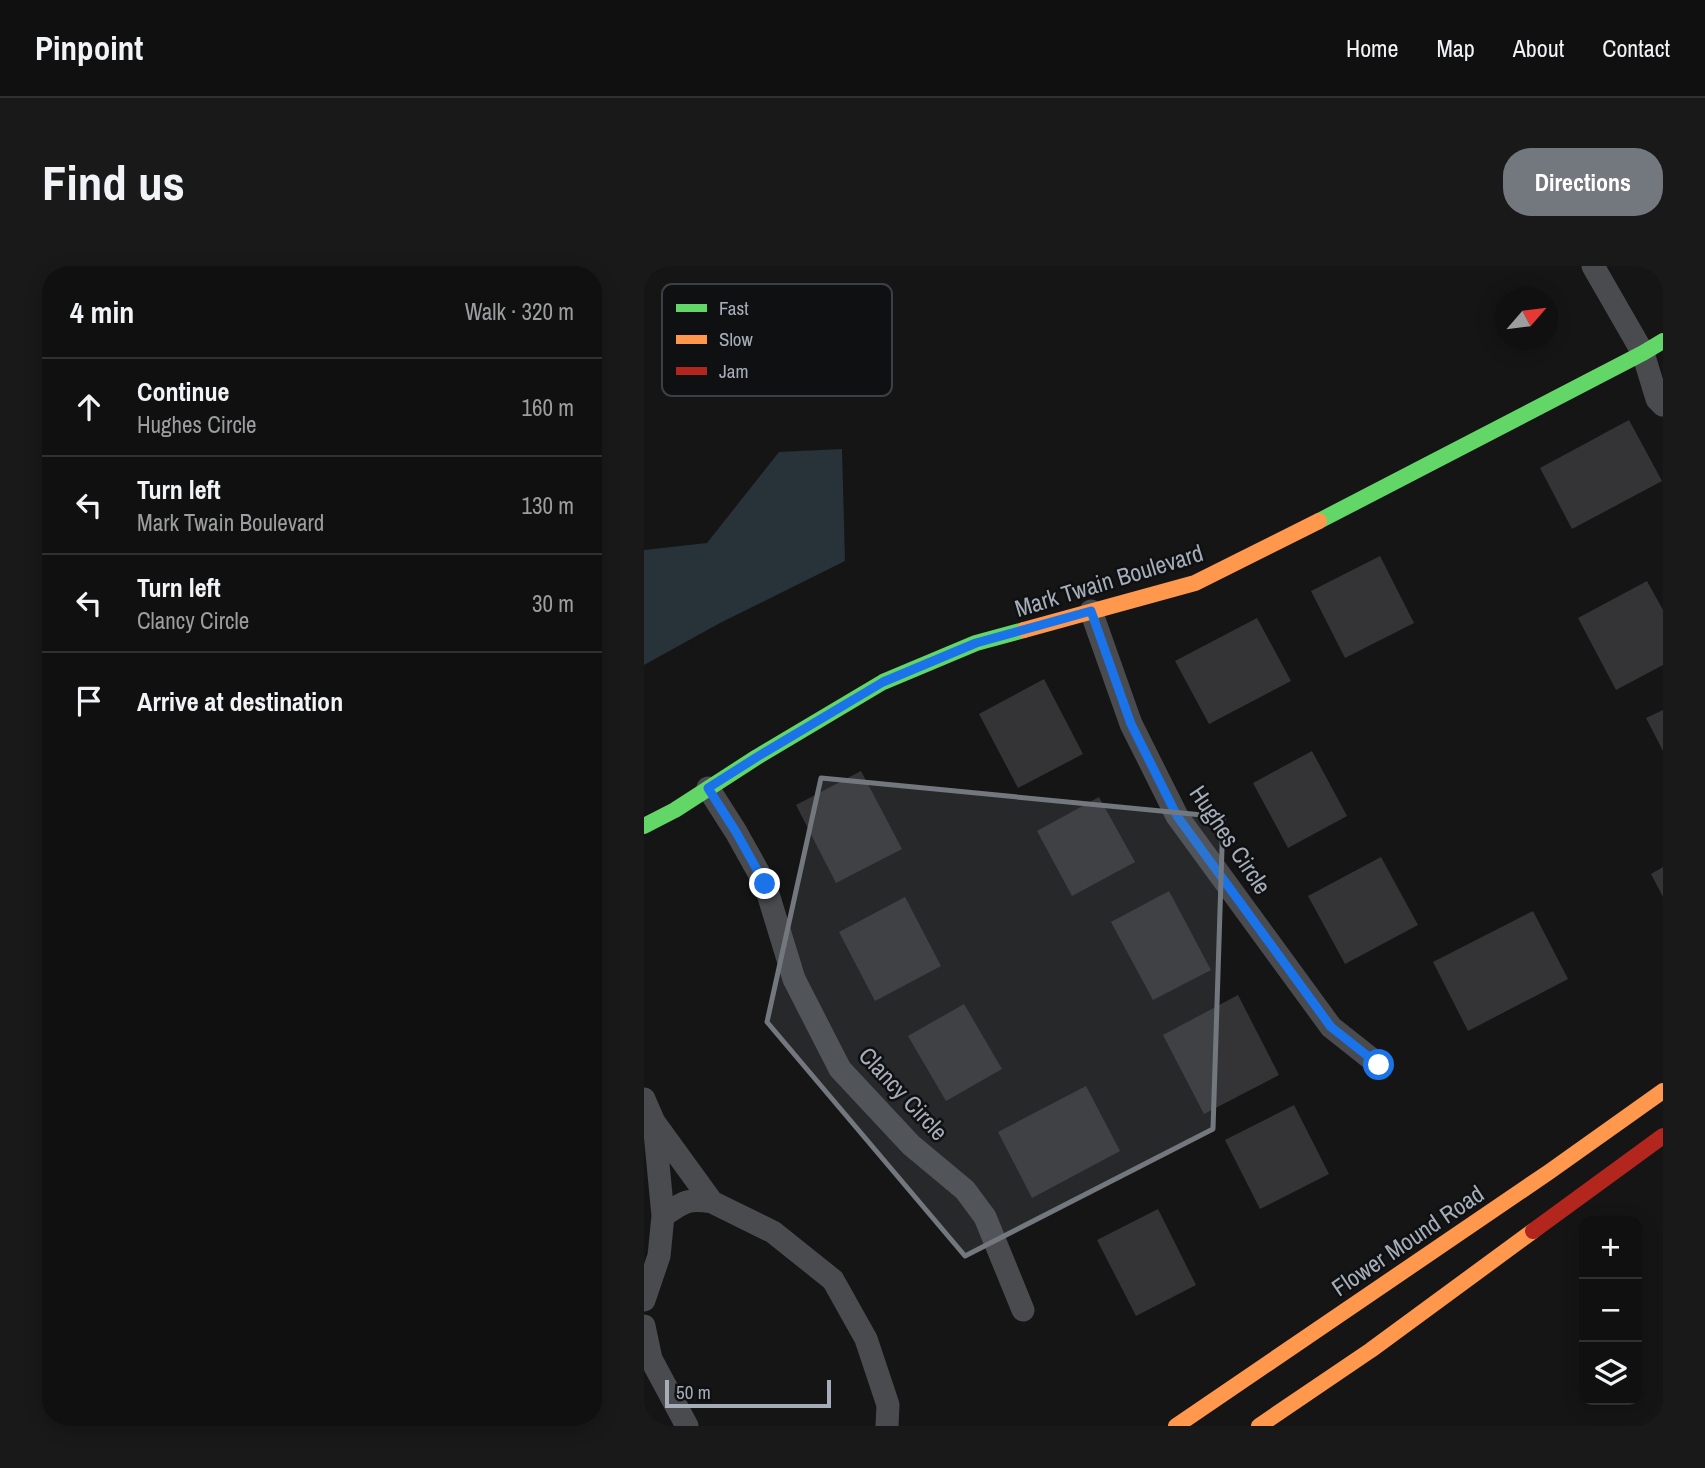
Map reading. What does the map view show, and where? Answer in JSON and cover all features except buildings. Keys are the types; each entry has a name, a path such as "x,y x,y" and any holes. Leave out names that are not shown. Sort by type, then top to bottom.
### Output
{"street":[{"path":"1593,266 1653,347 1657,399 1663,405"},
{"name":"Mark Twain Boulevard","path":"644,826 675,810 757,757 883,682 976,643 1195,583 1260,552 1653,347"},
{"name":"Hughes Circle","path":"1091,611 1131,724 1177,816 1331,1027 1379,1065"},
{"name":"Clancy Circle","path":"708,788 765,884 794,979 840,1069 911,1145 965,1190 985,1217 1023,1310"},
{"name":"Flower Mound Road","path":"1176,1426 1549,1172 1663,1091"},
{"path":"644,1099 654,1122 712,1202"},
{"path":"644,1300 659,1256 663,1216 654,1122"},
{"path":"1259,1426 1382,1342 1663,1136"},
{"path":"663,1216 680,1204 695,1199 712,1202 774,1231 833,1280 866,1339 888,1405 887,1426"},
{"path":"644,1326 651,1359 687,1426"}],"highlighted area":[{"path":"821,778 1223,817 1213,1129 965,1256 767,1022"}],"shaded area":[{"path":"842,449 845,561 720,623 644,665 644,550 707,543 779,452"}],"traffic: fast":[{"path":"1319,521 1663,341"},
{"path":"644,826 675,810 757,757 883,682 976,643 1024,630"}],"traffic: slow":[{"path":"1024,630 1195,583 1319,521"},
{"path":"1176,1426 1549,1172 1663,1091"},
{"path":"1259,1426 1371,1350 1533,1231"}],"traffic: jam":[{"path":"1533,1231 1663,1136"}],"route":[{"path":"765,884 708,788 883,682 976,643 1091,611 1131,724 1177,816 1331,1027 1379,1065"}]}
